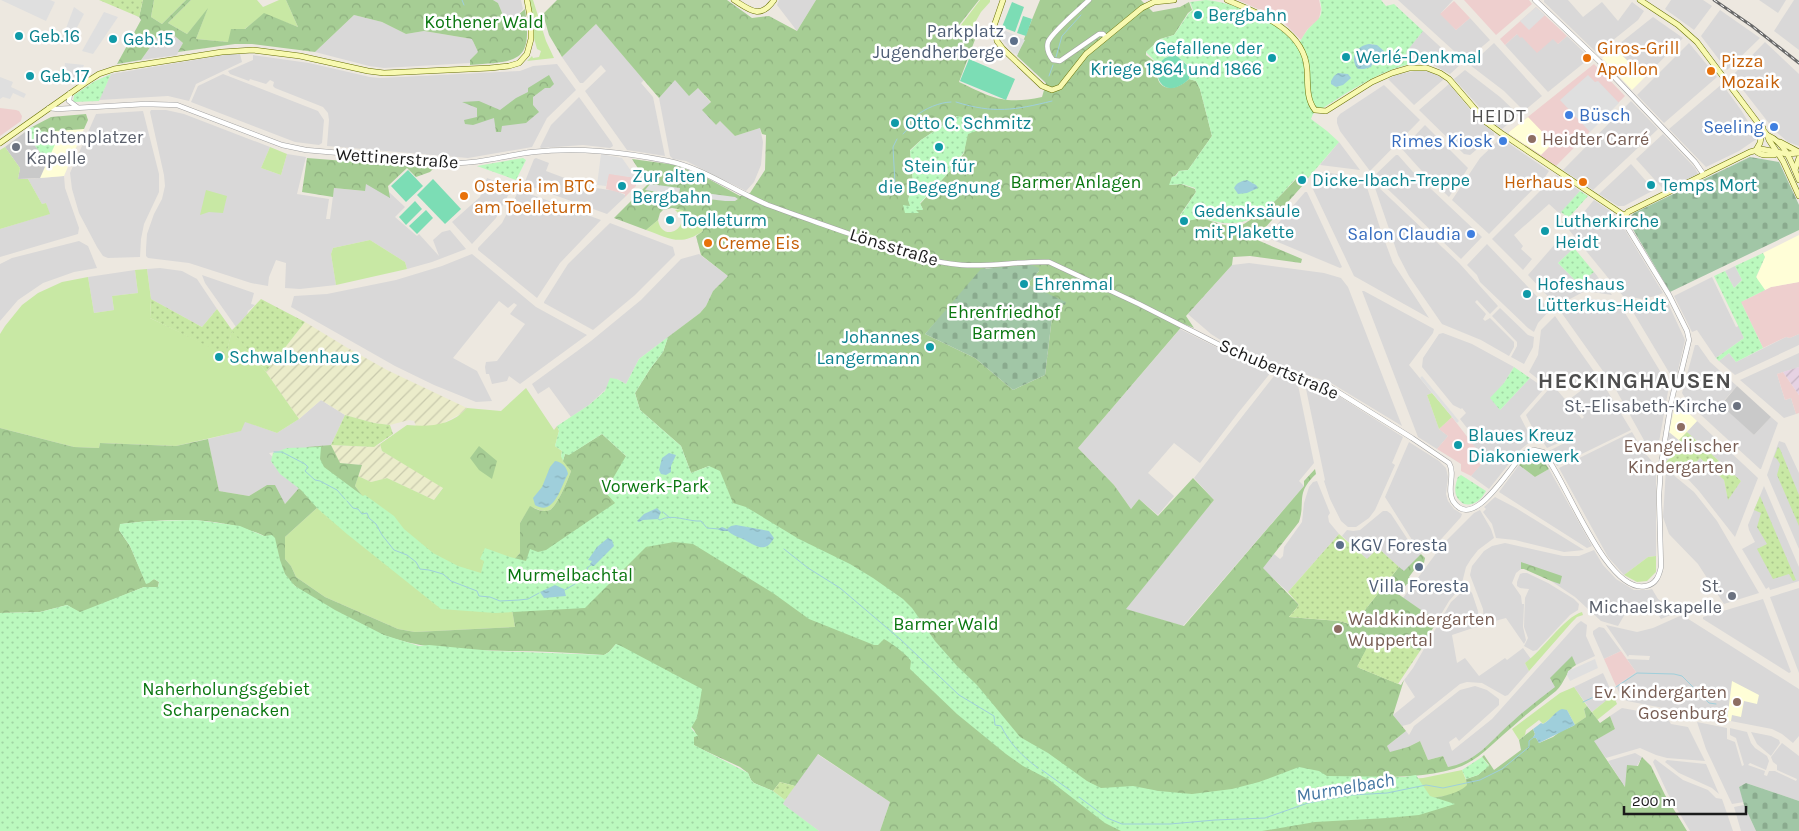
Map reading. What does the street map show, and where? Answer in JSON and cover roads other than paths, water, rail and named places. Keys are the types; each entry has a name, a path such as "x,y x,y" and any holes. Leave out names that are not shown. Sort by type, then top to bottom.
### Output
{"main road":[{"path":"0,143 99,74 112,69 237,50 300,56 384,73 508,66 521,61 529,50 531,31 527,0"},
{"path":"734,0 757,12 768,8 774,0"},
{"path":"1003,0 994,26 997,41 1018,64 1046,89 1052,90 1060,87 1078,62 1142,8 1154,2 1174,0"},
{"path":"1227,0 1276,23 1296,43 1305,57 1310,103 1315,110 1326,112 1372,82 1392,72 1417,67 1434,70 1449,79 1480,115 1501,134 1622,214 1626,215 1628,212 1750,152 1756,151 1758,154 1766,155 1799,153"},
{"path":"1640,0 1678,25 1692,37 1725,77 1763,128 1778,153 1799,196"},
{"path":"1756,151 1763,128"},
{"path":"1767,135 1799,153"},
{"path":"1779,141 1799,180"},
{"path":"1795,170 1799,158"}],"street":[{"path":"1090,0 1052,37 1047,48 1049,55 1053,60 1060,61 1099,34 1103,34 1106,37"},
{"path":"1535,0 1611,74 1695,162 1704,175"},
{"path":"70,93 69,101 78,108"},
{"name":"Wettinerstraße","path":"48,108 145,104 177,105 275,142 306,150 454,163 469,163 533,152 576,149 598,150 684,164 745,195"},
{"name":"Lönsstraße","path":"745,195 768,205 921,258 977,266 1034,261 1049,262"},
{"name":"Schubertstraße","path":"1049,262 1139,304 1247,359 1317,382 1343,394 1445,459 1452,468 1451,493 1454,502 1460,508 1470,509 1488,498 1524,453 1539,450 1543,452 1613,571 1622,579 1635,586 1647,586 1654,582 1659,575 1661,567 1659,495 1664,441 1674,390 1679,381 1689,340 1687,331 1669,295 1626,225 1626,215"}],"water":[{"path":"1364,45 1377,45 1384,51 1384,55 1382,58 1375,58 1371,67 1358,69 1354,61 1355,53"},
{"path":"1338,73 1348,74 1351,78 1343,85 1336,87 1331,84 1331,81"},
{"path":"1247,180 1258,188 1247,193 1238,194 1234,188 1235,186"},
{"path":"669,453 676,455 671,466 671,472 666,475 661,474 659,470 662,458"},
{"path":"555,461 564,465 568,474 556,499 552,504 542,508 535,505 533,498 542,487 550,467"},
{"path":"657,508 661,512 658,519 637,521 644,514"},
{"path":"736,525 769,531 774,538 768,546 761,547 753,545 728,531 718,529 722,527 727,529"},
{"path":"608,538 612,540 614,546 592,566 590,564 592,561 588,560 597,547"},
{"path":"555,585 564,589 566,596 544,598 540,592"},
{"path":"1562,709 1567,710 1575,725 1539,743 1536,738 1533,738 1535,734 1533,729 1546,722"}],"waterway":[{"path":"462,0 464,5"},
{"path":"1056,57 1062,36 1081,15"},
{"path":"1049,76 1053,65"},
{"path":"956,102 982,108 1004,109 1027,107 1052,101"},
{"path":"903,134 919,113 928,108 951,102"},
{"path":"895,184 893,147 897,139"},
{"name":"Murmelbach","path":"274,452 282,452 305,464 308,467 305,471 315,480 337,490 345,499"},
{"name":"Murmelbach","path":"347,501 362,514 367,513 394,550 407,555 416,562 420,569 443,574 451,581 477,591 479,596 490,597 500,601 528,599 539,593"},
{"name":"Murmelbach","path":"663,512 670,518"},
{"name":"Murmelbach","path":"658,519 670,517 701,521 707,528 719,529"},
{"name":"Murmelbach","path":"784,549 808,568 840,588 900,639 959,695 994,716 995,725 1001,726 1017,749 1038,768"},
{"name":"Murmelbach","path":"563,591 575,584 588,572 587,568 591,565"},
{"name":"Murmelbach","path":"1616,687 1637,673 1674,674 1682,676 1709,703 1716,704"},
{"name":"Murmelbach","path":"1583,702 1609,690"},
{"name":"Murmelbach","path":"1079,797 1107,818 1122,824 1170,824 1265,818 1308,803 1351,795 1387,793 1426,785 1443,788 1480,780 1502,769 1529,747 1529,741 1534,737"},
{"name":"Murmelbach","path":"1042,770 1071,791"}],"railway":[{"path":"1714,0 1752,26 1799,63"}],"place":[{"name":"Bergbahn","path":"1198,15"},
{"name":"Geb.16","path":"19,36"},
{"name":"Geb.15","path":"113,39"},
{"name":"Parkplatz Jugendherberge","path":"1014,41"},
{"name":"Werlé-Denkmal","path":"1346,57"},
{"name":"Gefallene der Kriege 1864 und 1866","path":"1272,58"},
{"name":"Giros-Grill Apollon","path":"1587,58"},
{"name":"Pizza Mozaik","path":"1711,71"},
{"name":"Geb.17","path":"30,76"},
{"name":"Büsch","path":"1569,115"},
{"name":"Otto C. Schmitz","path":"895,123"},
{"name":"Seeling","path":"1774,127"},
{"name":"Heidter Carré","path":"1532,139"},
{"name":"Rimes Kiosk","path":"1503,141"},
{"name":"Lichtenplatzer Kapelle","path":"16,147"},
{"name":"Stein für die Begegnung","path":"939,147"},
{"name":"Dicke-Ibach-Treppe","path":"1302,180"},
{"name":"Herhaus","path":"1583,182"},
{"name":"Temps Mort","path":"1651,185"},
{"name":"Zur alten Bergbahn","path":"622,186"},
{"name":"Osteria im BTC am Toelleturm","path":"464,196"},
{"name":"Toelleturm","path":"670,220"},
{"name":"Gedenksäule mit Plakette","path":"1184,221"},
{"name":"Lutherkirche Heidt","path":"1545,231"},
{"name":"Salon Claudia","path":"1471,234"},
{"name":"Creme Eis","path":"708,243"},
{"name":"Ehrenmal","path":"1024,284"},
{"name":"Hofeshaus Lütterkus-Heidt","path":"1527,294"},
{"name":"Johannes Langermann","path":"930,347"},
{"name":"Schwalbenhaus","path":"219,357"},
{"name":"St.-Elisabeth-Kirche","path":"1737,406"},
{"name":"Evangelischer Kindergarten","path":"1681,427"},
{"name":"Blaues Kreuz Diakoniewerk","path":"1458,445"},
{"name":"KGV Foresta","path":"1340,545"},
{"name":"Villa Foresta","path":"1419,567"},
{"name":"St. Michaelskapelle","path":"1732,596"},
{"name":"Waldkindergarten Wuppertal","path":"1338,629"},
{"name":"Ev. Kindergarten Gosenburg","path":"1737,702"}],"district":[{"name":"HEIDT","path":"1499,115"},
{"name":"HECKINGHAUSEN","path":"1635,380"}],"park label":[{"name":"Kothener Wald","path":"484,22"},
{"name":"Barmer Anlagen","path":"1076,182"},
{"name":"Ehrenfriedhof Barmen","path":"1004,322"},
{"name":"Vorwerk-Park","path":"655,486"},
{"name":"Murmelbachtal","path":"570,575"},
{"name":"Barmer Wald","path":"946,624"},
{"name":"Naherholungsgebiet Scharpenacken","path":"226,700"}]}
